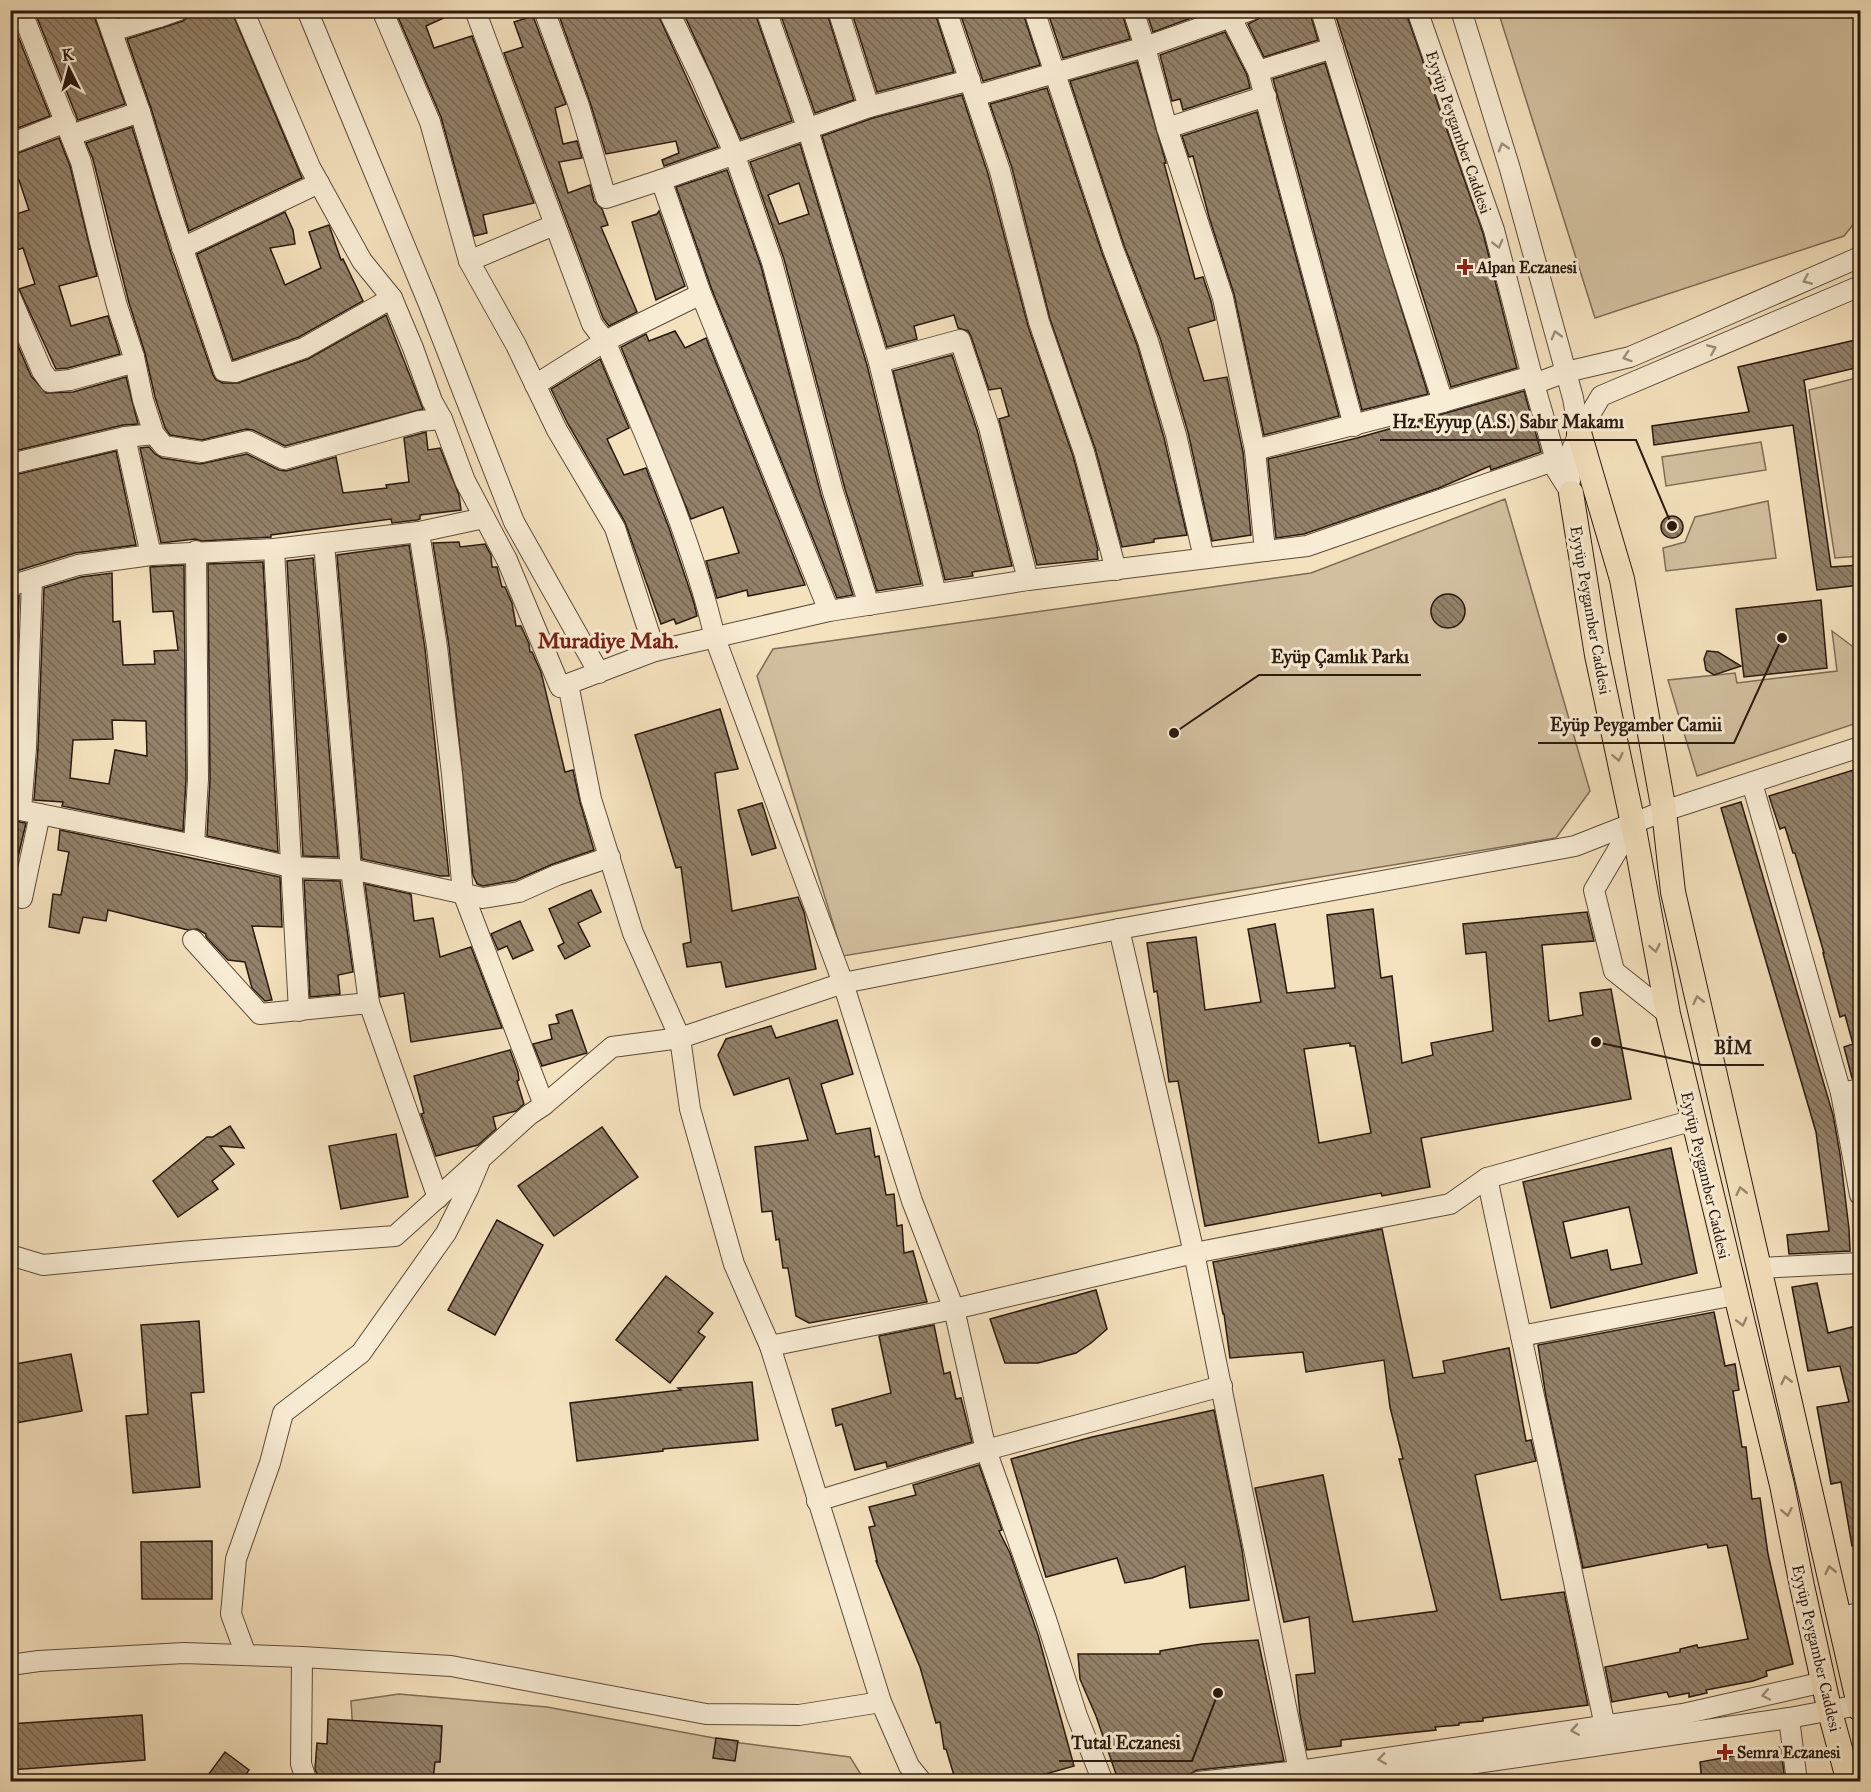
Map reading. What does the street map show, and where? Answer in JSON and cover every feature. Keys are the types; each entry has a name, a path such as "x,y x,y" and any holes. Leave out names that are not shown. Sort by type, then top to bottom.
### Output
{"main road":[{"name":"Eyyüp Peygamber Caddesi","path":"1579,433 1622,579 1664,811 1673,892 1759,1269 1850,1615 1860,1708"},
{"name":"Eyyüp Peygamber Caddesi","path":"1571,493 1597,655 1633,824 1668,1014 1782,1485 1830,1712 1849,1782"}],"street":[{"path":"21,10 81,162 117,306 134,357 143,400 154,434 164,446 202,452 248,441 284,459 420,421 442,419"},
{"path":"104,10 140,112 182,248 224,371 235,372 304,348 392,298"},
{"path":"112,31 158,14 179,10"},
{"path":"243,10 285,112 319,183 362,261 392,298 465,481 507,560 560,687 655,651 829,611 1028,580 1307,546 1556,460"},
{"path":"307,10 428,302 514,522 599,673"},
{"path":"382,10 430,122 469,261 516,345 557,430 615,528 655,651"},
{"path":"475,10 592,324 605,341 672,504 706,599 715,638 843,983 912,1201 954,1309 986,1450 1046,1619 1077,1716 1102,1782"},
{"path":"544,10 579,106 606,198 869,107 1054,72 1145,47 1229,14 1251,10"},
{"path":"668,10 734,153 772,262 833,492 869,605"},
{"path":"766,10 807,127 879,362 936,594"},
{"path":"838,10 869,107"},
{"path":"946,10 1000,171 1039,322 1084,452 1116,570"},
{"path":"1034,10 1113,249 1148,341 1176,435 1204,558"},
{"path":"1133,10 1167,128 1223,298 1255,450 1265,551"},
{"path":"1321,10 1443,402"},
{"name":"Eyyüp Peygamber Caddesi","path":"1417,10 1494,230 1556,460 1554,466 1571,493"},
{"name":"Eyyüp Peygamber Caddesi","path":"1461,10 1510,169 1573,398 1579,433 1568,459 1571,493"},
{"path":"1229,14 1258,71 1266,96 1354,426"},
{"path":"1258,71 1333,48"},
{"path":"1167,128 1266,96"},
{"path":"10,144 140,112"},
{"path":"661,180 701,294 829,611"},
{"path":"182,248 319,183"},
{"path":"469,261 554,225"},
{"path":"1255,450 1630,357 1860,257"},
{"path":"1579,433 1601,396 1860,286"},
{"path":"535,385 605,341 701,294"},
{"path":"10,296 42,370 50,382 70,380 128,363 134,357"},
{"path":"879,362 960,340 989,427 1028,580"},
{"path":"10,464 125,437 154,434"},
{"path":"125,437 151,555"},
{"path":"10,586 78,565 151,555 274,549 419,532 484,518"},
{"path":"419,532 437,647 463,894 544,1105"},
{"path":"324,543 351,870 369,1003 438,1198"},
{"path":"274,549 298,1011"},
{"path":"194,845 198,779 196,552"},
{"path":"22,898 24,811 18,748 32,580"},
{"path":"568,684 591,799 633,933 680,1038 690,1109 734,1264 770,1346 881,1702 909,1766 922,1782"},
{"path":"10,1254 43,1265 395,1236 529,1115 612,1047 680,1038 843,983 1119,929 1575,846 1664,811 1860,747"},
{"path":"1752,783 1841,1093 1860,1195"},
{"path":"24,811 291,867 351,870 483,898 519,892 557,875 610,857"},
{"path":"1633,824 1594,890 1614,971 1668,1014"},
{"path":"1119,929 1194,1253 1193,1258 1222,1386 1299,1771"},
{"path":"193,939 260,1014 369,1003"},
{"path":"1841,1093 1860,1089"},
{"path":"770,1346 954,1309 1194,1253 1450,1204 1487,1178 1694,1120"},
{"path":"246,1655 231,1614 236,1559 270,1463 283,1413 361,1353 446,1233 480,1160"},
{"path":"1487,1178 1605,1726"},
{"path":"1759,1269 1860,1263"},
{"path":"1521,1336 1735,1295"},
{"path":"818,1501 986,1450 1222,1386"},
{"path":"10,1665 184,1653 302,1657 451,1666 705,1714 799,1715 881,1702"},
{"path":"302,1657 301,1764 308,1782"},
{"path":"1198,1782 1299,1771 1683,1714 1824,1682"},
{"path":"1345,1782 1433,1775 1860,1708"},
{"path":"1789,1719 1797,1782"}],"shaded area":[{"path":"1498,11 1860,11 1860,216 1844,236 1595,318"},
{"path":"1860,377 1860,556 1835,558 1809,390"},
{"path":"1761,442 1766,470 1666,486 1662,457"},
{"path":"1505,499 1590,791 1556,838 843,956 757,676 773,649 1311,573"},
{"path":"1768,501 1776,558 1666,571 1663,548 1685,542 1695,517"},
{"path":"1832,631 1860,652 1860,722 1697,776 1668,680 1735,673 1737,683 1837,671"},
{"path":"399,1694 547,1707 741,1743 850,1757 865,1781 356,1781 351,1701"}],"building":[{"path":"34,10 92,10 125,104 78,120"},
{"path":"195,10 231,10 302,178 189,231 127,39 183,21"},
{"path":"395,10 461,10 426,26 434,48 472,36 534,203 483,215 487,233 474,236 441,117"},
{"path":"557,10 656,10 718,147 664,166 662,160 679,153 676,141 606,154"},
{"path":"682,10 754,10 792,121 741,139"},
{"path":"779,10 826,10 854,100 815,113"},
{"path":"851,10 934,10 954,72 877,92"},
{"path":"959,10 1022,10 1040,65 983,81"},
{"path":"1047,10 1121,10 1130,39 1063,58"},
{"path":"1146,10 1213,10 1153,32"},
{"path":"1263,10 1309,10 1318,40 1264,57 1248,24 1260,18"},
{"path":"1334,10 1405,10 1483,233 1517,368 1451,387"},
{"path":"10,16 50,116 10,131"},
{"path":"533,16 566,104 555,108 563,144 577,141 582,158 559,162 568,193 590,185 594,201 602,209 608,225 601,227 637,312 609,326 603,318 504,53 523,47 514,22"},
{"path":"1225,32 1247,75 1250,88 1183,110 1180,99 1172,101 1160,55"},
{"path":"1137,62 1166,163 1164,163 1195,279 1203,277 1211,301 1215,320 1188,328 1204,381 1227,377 1243,452 1251,535 1212,541 1188,432 1160,338 1124,245 1070,81"},
{"path":"1325,63 1428,394 1362,410 1273,79"},
{"path":"1047,88 1102,253 1137,345 1164,438 1187,535 1154,539 1154,542 1122,547 1095,448 1050,319 1012,168 990,104"},
{"path":"962,95 988,174 1028,326 1073,456 1098,550 1098,559 1037,565 999,419 1009,416 1001,388 989,390 971,336 968,331 958,328 954,315 914,326 917,339 887,347 822,136 873,118"},
{"path":"1257,112 1339,416 1264,435 1234,294 1209,217 1193,156 1189,157 1182,136"},
{"path":"132,127 171,253 216,380 223,383 238,383 308,359 386,315 423,409 285,446 253,430 246,429 202,440 170,435 165,428 155,397 93,159 86,143"},
{"path":"59,138 70,166 97,276 59,286 71,326 108,316 120,354 56,369 19,289 35,284 23,248 10,252 10,216 29,210 19,180 10,183 10,156"},
{"path":"800,144 867,365 921,584 877,591 845,489 784,259 750,162","holes":["799,183 809,214 779,224 768,195"]},
{"path":"727,170 761,266 821,495 853,595 837,598 712,290 676,187"},
{"path":"659,211 685,286 656,300 632,222 657,214"},
{"path":"285,212 293,230 295,244 270,248 285,285 321,268 309,232 329,225 341,260 343,259 363,301 299,337 233,360 197,254"},
{"path":"675,331 685,348 706,338 805,585 748,596 747,590 717,598 706,561 739,553 723,507 691,519 621,347 646,334 649,341"},
{"path":"13,334 31,376 46,393 73,392 126,377 138,424 123,425 10,452 10,335"},
{"path":"1860,339 1860,367 1804,380 1831,567 1860,565 1860,585 1817,590 1793,425 1654,445 1652,426 1749,412 1738,367"},
{"path":"952,355 977,430 1012,566 972,572 973,576 945,580 893,371"},
{"path":"600,359 629,428 607,439 624,475 646,468 694,603 697,616 676,624 674,619 661,624 625,522 568,424 551,389"},
{"path":"1524,391 1541,452 1491,470 1490,466 1439,488 1304,534 1276,538 1268,459 1357,438"},
{"path":"426,432 428,450 440,448 459,495 461,510 420,515 420,519 417,520 392,523 391,519 271,535 271,537 202,541 195,539 161,543 140,448 149,447 162,458 200,464 247,454 279,470 286,471 336,457 343,493 387,488 386,485 409,482 404,438"},
{"path":"116,451 136,545 75,553 10,573 10,476"},
{"path":"1672,516 1680,519 1683,527 1680,535 1672,538 1664,535 1661,527 1664,519"},
{"path":"459,542 460,547 485,544 491,555 492,567 497,567 502,587 505,587 512,603 516,626 521,626 530,652 541,672 565,772 573,770 594,850 516,880 483,886 477,884 473,875 449,646 433,543"},
{"path":"409,545 425,649 449,876 362,859 337,555"},
{"path":"313,558 338,857 303,856 287,561"},
{"path":"263,562 278,852 207,836 210,779 208,564"},
{"path":"184,565 186,779 183,831 62,806 63,802 34,800 44,588 81,577 112,573 113,622 120,621 123,665 155,664 154,651 178,650 173,611 153,612 150,567","holes":["112,720 146,721 147,756 115,750 109,784 70,778 73,740 113,739"]},
{"path":"1448,594 1460,599 1465,611 1460,623 1448,628 1436,623 1431,611 1436,599"},
{"path":"19,596 14,747 10,790 10,598"},
{"path":"1821,600 1827,668 1744,677 1736,609"},
{"path":"1707,651 1718,652 1741,666 1714,675 1706,670 1704,659"},
{"path":"720,709 738,769 715,773 732,911 798,897 804,912 816,969 726,987 721,962 687,967 683,944 691,942 681,867 676,868 635,735"},
{"path":"1860,768 1860,855 1856,857 1860,871 1860,941 1856,942 1860,957 1860,1077 1852,1078 1844,1047 1853,1044 1845,1015 1840,1017 1795,853 1793,853 1785,827 1780,829 1769,796"},
{"path":"1741,802 1833,1115 1840,1154 1850,1251 1789,1254 1787,1235 1829,1231 1816,1132 1721,808"},
{"path":"762,803 776,848 752,855 738,810"},
{"path":"10,820 26,823 18,857 10,857"},
{"path":"60,830 280,877 282,927 252,926 272,1000 265,1001 252,988 245,962 228,960 206,937 206,934 197,929 188,930 108,910 106,921 83,917 79,933 49,927 53,894 61,895 69,852 58,850"},
{"path":"304,880 340,881 353,972 338,975 340,994 310,997"},
{"path":"365,884 411,894 414,921 433,918 440,957 471,947 502,1028 411,1042 404,993 380,997"},
{"path":"591,890 601,912 578,923 590,946 565,959 558,946 564,943 549,909"},
{"path":"1373,909 1381,978 1392,976 1402,1063 1433,1055 1431,1043 1493,1031 1486,952 1466,954 1463,924 1587,912 1594,941 1542,945 1549,1021 1583,1015 1580,993 1611,989 1631,1099 1421,1138 1430,1187 1382,1196 1381,1193 1205,1226 1178,1081 1169,1082 1157,991 1154,992 1147,943 1196,937 1205,1010 1261,1002 1248,929 1275,924 1287,993 1335,988 1327,915","holes":["1350,1043 1350,1046 1355,1046 1371,1133 1319,1143 1304,1049"]},
{"path":"520,921 533,950 513,959 507,946 498,950 491,934"},
{"path":"572,1010 587,1053 542,1066 533,1044 552,1039 549,1025 559,1023 556,1015"},
{"path":"837,1020 853,1074 821,1084 836,1134 870,1128 875,1157 879,1156 886,1195 894,1194 897,1226 902,1225 904,1253 913,1251 927,1302 809,1323 796,1316 788,1268 783,1268 772,1211 762,1212 755,1147 808,1140 789,1078 734,1095 718,1055 726,1039 771,1026 776,1038"},
{"path":"510,1050 518,1072 519,1080 517,1081 524,1104 516,1111 493,1117 496,1129 478,1145 436,1156 421,1114 424,1113 414,1076"},
{"path":"230,1126 244,1148 220,1146 234,1164 212,1181 218,1189 178,1217 153,1181 207,1137 213,1137"},
{"path":"602,1127 638,1177 554,1236 518,1186"},
{"path":"396,1134 408,1197 341,1209 329,1146"},
{"path":"1671,1148 1697,1273 1551,1308 1523,1182","holes":["1629,1207 1642,1264 1611,1270 1607,1250 1571,1258 1563,1222"]},
{"path":"497,1220 543,1245 495,1335 448,1310"},
{"path":"1382,1229 1413,1378 1445,1373 1443,1361 1509,1348 1526,1441 1531,1440 1536,1461 1475,1475 1501,1600 1564,1592 1588,1705 1483,1718 1483,1721 1435,1727 1436,1730 1341,1740 1341,1746 1307,1750 1300,1715 1296,1675 1315,1673 1309,1617 1284,1622 1255,1488 1323,1475 1353,1622 1437,1611 1399,1459 1403,1459 1390,1407 1384,1360 1306,1372 1303,1352 1230,1358 1213,1262"},
{"path":"666,1276 713,1313 698,1332 705,1337 670,1383 616,1340"},
{"path":"1817,1283 1828,1333 1860,1325 1860,1545 1852,1546 1841,1482 1831,1484 1817,1407 1849,1402 1840,1366 1808,1371 1792,1287"},
{"path":"1096,1290 1107,1329 1091,1343 1076,1353 1038,1363 1005,1363 990,1319"},
{"path":"1714,1312 1725,1366 1735,1364 1739,1390 1733,1391 1742,1447 1746,1447 1752,1499 1760,1498 1768,1554 1793,1664 1766,1671 1767,1676 1753,1681 1706,1690 1707,1693 1689,1697 1689,1693 1669,1697 1667,1692 1612,1702 1605,1667 1680,1652 1680,1649 1697,1645 1698,1648 1748,1639 1727,1545 1708,1548 1707,1544 1583,1568 1546,1397 1538,1345"},
{"path":"199,1321 204,1392 191,1393 200,1487 133,1493 126,1416 148,1414 141,1325"},
{"path":"934,1325 944,1374 950,1372 956,1399 961,1398 972,1442 887,1467 886,1462 855,1470 842,1424 836,1426 832,1409 891,1393 879,1336"},
{"path":"71,1354 82,1411 10,1424 10,1365"},
{"path":"752,1382 758,1440 663,1449 663,1451 577,1461 570,1403 681,1390 678,1388"},
{"path":"1214,1410 1242,1550 1249,1600 1190,1608 1185,1566 1152,1578 1125,1583 1117,1558 1046,1577 1011,1459 1092,1437"},
{"path":"979,1465 1002,1530 999,1531 1010,1553 1038,1635 1074,1766 1017,1782 956,1782 946,1749 944,1749 940,1722 936,1723 920,1667 876,1561 869,1527 875,1526 869,1507 916,1495 913,1485"},
{"path":"212,1541 212,1599 142,1599 141,1542"},
{"path":"1258,1640 1284,1761 1197,1770 1190,1774 1174,1776 1116,1774 1096,1716 1080,1679 1078,1654 1160,1654 1160,1651 1202,1644"},
{"path":"142,1715 145,1760 10,1770 10,1724"},
{"path":"328,1719 442,1726 440,1762 435,1762 433,1779 429,1782 330,1782 330,1777 318,1776 315,1769 317,1743 327,1744"},
{"path":"716,1738 738,1741 735,1761 713,1758"},
{"path":"1781,1747 1785,1782 1702,1782 1700,1762"},
{"path":"225,1752 249,1770 241,1782 203,1782"}],"place":[{"name":"Alpan Eczanesi","path":"1465,267"},
{"name":"Hz. Eyyup (A.S.) Sabır Makamı","path":"1672,526"},
{"name":"Eyüp Peygamber Camii","path":"1782,638"},
{"name":"Eyüp Çamlık Parkı","path":"1174,733"},
{"name":"BİM","path":"1596,1042"},
{"name":"Tutal Eczanesi","path":"1218,1693"},
{"name":"Semra Eczanesi","path":"1725,1752"}],"district":[{"name":"Muradiye Mah.","path":"608,640"}]}
